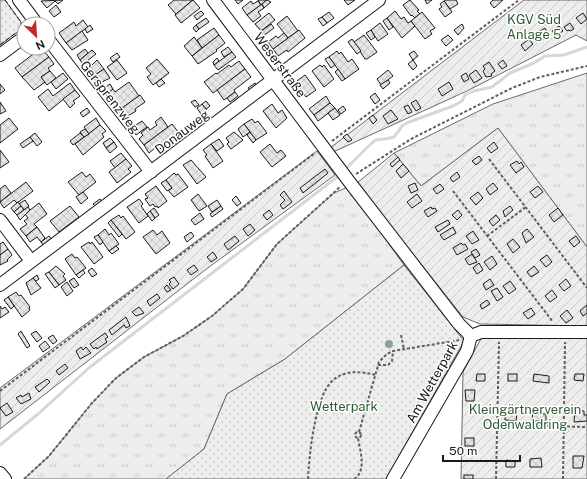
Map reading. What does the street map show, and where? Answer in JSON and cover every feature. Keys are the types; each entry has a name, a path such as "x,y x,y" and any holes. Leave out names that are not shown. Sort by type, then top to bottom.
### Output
{"street":[{"path":"19,0 31,16"},
{"name":"Weserstraße","path":"213,0 348,180 459,324 471,336"},
{"name":"Donauweg","path":"0,285 379,0"},
{"path":"0,54 16,42"},
{"name":"Gersprenzweg","path":"56,49 151,172"},
{"path":"0,220 31,261"},
{"name":"Am Wetterpark","path":"393,479 467,351 471,336 482,332 587,332"},
{"path":"0,473 5,479"}],"path":[{"path":"0,391 519,0"},
{"path":"24,479 50,456 92,403 116,378 139,360 183,336 212,316 243,289 277,244 348,180 400,146 512,88 553,73 587,66"},
{"path":"490,159 587,288"},
{"path":"453,191 563,331 563,479"},
{"path":"487,236 526,207"},
{"path":"496,479 499,332"},
{"path":"401,335 404,349"},
{"path":"358,438 361,436 359,432 378,365 382,358 393,351 458,341 471,336"},
{"path":"378,365 388,365 392,361 393,351"},
{"path":"308,479 309,459 314,428 326,388 331,381 347,373 356,372 375,375"},
{"path":"497,425 587,426"},
{"path":"354,479 359,476 362,469 358,438 355,436 359,432"}],"green space":[{"path":"0,0 5,0 17,16 16,33 0,45"},
{"name":"KGV Süd Anlage 5","path":"524,0 587,0 587,41 576,35 467,91 333,152 330,148"},
{"path":"587,73 587,247 498,128 421,186 394,153 493,104"},
{"path":"498,128 587,247 587,326 480,324 463,317 357,183 394,153 421,186"},
{"path":"317,151 335,175 205,270 0,429 0,388"},
{"path":"348,187 404,265 285,359 227,394 204,449 166,479 24,479 49,456 92,403 116,378 144,357 183,336 212,316 243,289 277,244 334,193"},
{"name":"Wetterpark","path":"404,265 464,341 386,479 166,479 204,449 227,394 285,359"},
{"name":"Kleingärtnerverein Odenwaldring","path":"482,337 587,338 587,479 461,479 463,372"}],"building":[{"path":"63,0 58,4 55,1 47,8 41,1"},
{"path":"174,0 193,0 176,14 168,5"},
{"path":"193,0 200,8 181,23 175,15"},
{"path":"235,0 243,0 238,4"},
{"path":"258,0 267,0 261,5"},
{"path":"267,0 271,2 264,8 262,4"},
{"path":"344,0 355,0 348,5"},
{"path":"410,0 419,10 417,11 420,14 415,18 412,15 411,16 403,5"},
{"path":"425,0 432,0 427,4"},
{"path":"456,0 458,4 450,9 444,1"},
{"path":"493,0 503,0 494,8 490,3"},
{"path":"251,1 253,4 258,1 261,5 247,15 242,8"},
{"path":"444,1 452,12 445,17 439,9 442,7 440,4"},
{"path":"262,4 264,8 258,12 261,16 253,22 247,15"},
{"path":"56,5 61,12 53,16 49,11"},
{"path":"201,11 204,14 197,20 194,16"},
{"path":"395,11 401,19 404,17 408,23 411,21 415,26 402,38 387,18"},
{"path":"329,12 334,18 327,23 322,17"},
{"path":"422,12 435,28 430,31 432,34 425,39 411,21"},
{"path":"269,13 275,20 261,31 255,24"},
{"path":"583,13 587,19 581,24 576,18"},
{"path":"287,16 298,31 288,38 277,24"},
{"path":"322,17 327,23 323,26 318,19"},
{"path":"206,18 209,22 199,29 196,25"},
{"path":"387,18 393,27 389,30 383,21"},
{"path":"83,20 88,27 66,43 59,33 74,22 76,26"},
{"path":"380,23 388,34 378,41 371,30"},
{"path":"570,23 574,29 567,31 564,27"},
{"path":"271,24 274,28 263,36 260,32"},
{"path":"462,24 464,28 458,35 454,30"},
{"path":"90,25 93,29 87,33 85,29"},
{"path":"196,25 199,29 196,32 193,28"},
{"path":"559,26 563,31 556,36 552,31"},
{"path":"214,28 219,35 202,48 197,40"},
{"path":"545,28 549,36 542,40 537,33"},
{"path":"299,30 305,38 288,52 287,50 278,56 273,49"},
{"path":"371,30 375,37 371,40 366,33"},
{"path":"82,31 88,40 72,50 66,43"},
{"path":"284,33 288,38 273,49 268,42 276,36 278,38"},
{"path":"219,35 225,43 216,50 217,51 198,64 192,56"},
{"path":"364,35 377,52 367,59 365,59 354,42"},
{"path":"448,35 453,40 446,46 441,40"},
{"path":"194,37 202,48 192,56 184,46"},
{"path":"352,39 361,51 357,54 348,42"},
{"path":"529,39 533,44 525,51 521,45"},
{"path":"228,47 232,52 224,57 221,52"},
{"path":"85,49 88,53 80,60 77,55"},
{"path":"92,50 96,54 83,64 80,60"},
{"path":"337,51 339,54 341,52 348,62 352,59 359,69 345,79 329,57"},
{"path":"414,51 418,56 413,60 409,54"},
{"path":"232,52 236,57 218,70 214,65"},
{"path":"117,53 120,57 113,62 110,58"},
{"path":"31,56 49,57 22,77 15,68"},
{"path":"49,57 54,64 48,68 50,71 41,77 45,82 34,90 22,77"},
{"path":"329,57 335,65 331,68 325,59"},
{"path":"217,58 219,61 214,65 213,62"},
{"path":"157,59 169,73 153,85 147,77 151,74 146,68"},
{"path":"88,60 91,64 86,68 83,64"},
{"path":"97,60 104,69 92,77 87,70"},
{"path":"117,60 127,73 117,80 107,67"},
{"path":"413,60 417,66 413,70 408,64"},
{"path":"503,60 507,66 502,69 498,64"},
{"path":"239,61 245,69 213,93 204,82 229,65 231,67"},
{"path":"489,62 495,71 491,74 492,76 486,77 483,71 485,69 483,66"},
{"path":"320,65 322,67 324,65 334,79 324,87 312,71"},
{"path":"104,69 110,78 98,84 92,77"},
{"path":"245,69 251,77 224,100 217,90"},
{"path":"338,69 345,79 342,81 335,72"},
{"path":"388,70 393,76 381,85 377,79"},
{"path":"476,70 482,78 474,83 469,75"},
{"path":"50,71 56,78 47,85 41,77"},
{"path":"63,73 68,79 56,89 51,82"},
{"path":"466,73 469,79 464,82 461,76"},
{"path":"305,75 316,90 306,97 299,87 301,85 297,81"},
{"path":"161,79 165,83 159,87 156,83"},
{"path":"388,80 390,83 383,89 380,85"},
{"path":"129,82 139,96 118,111 106,95 113,89 115,92"},
{"path":"449,82 453,89 442,96 438,89"},
{"path":"70,83 75,90 49,111 38,97 48,89 53,96"},
{"path":"255,83 258,87 251,92 248,88"},
{"path":"0,84 5,90 0,94"},
{"path":"110,84 113,89 106,95 102,90"},
{"path":"75,90 80,96 73,101 75,103 70,108 63,99"},
{"path":"235,92 238,96 230,102 227,98"},
{"path":"375,93 380,100 375,104 370,97"},
{"path":"140,95 145,102 135,109 136,111 123,119 118,111"},
{"path":"326,96 330,103 314,115 309,109"},
{"path":"195,100 199,105 195,107 191,102"},
{"path":"416,100 421,108 416,111 411,103"},
{"path":"206,101 210,106 206,109 202,104"},
{"path":"0,102 6,111 0,114"},
{"path":"330,103 335,108 318,121 314,115"},
{"path":"202,104 207,110 201,114 197,108"},
{"path":"272,104 278,113 282,110 287,118 276,128 263,111"},
{"path":"408,105 412,112 408,114 404,107"},
{"path":"343,106 346,110 341,114 338,110"},
{"path":"87,108 90,112 83,117 80,113"},
{"path":"335,108 340,115 333,120 328,113"},
{"path":"391,110 398,119 388,124 383,116"},
{"path":"373,115 377,120 373,124 369,118"},
{"path":"161,117 168,127 144,145 139,139 143,135 141,133 148,127 150,130 157,125 155,122"},
{"path":"9,118 18,129 0,143 0,125"},
{"path":"96,118 100,125 89,134 84,127"},
{"path":"252,119 255,123 258,121 267,133 256,140 244,124"},
{"path":"142,121 147,127 136,135 131,128"},
{"path":"172,124 183,138 174,145 171,141 157,151 155,148 149,153 144,145"},
{"path":"244,124 250,132 243,137 238,129"},
{"path":"100,125 106,131 102,134 104,137 83,155 75,144"},
{"path":"85,129 89,134 84,137 80,132"},
{"path":"234,132 243,140 231,149 227,144 229,142 226,138"},
{"path":"250,132 256,140 253,143 247,135"},
{"path":"35,133 42,142 37,146 30,137"},
{"path":"80,133 84,137 73,145 70,141"},
{"path":"347,134 352,140 348,142 343,137"},
{"path":"30,137 33,141 23,148 20,144"},
{"path":"110,138 114,142 106,148 103,143"},
{"path":"219,139 224,146 217,151 211,144"},
{"path":"114,142 117,147 110,153 106,148"},
{"path":"494,142 498,148 491,153 487,148"},
{"path":"211,144 223,161 213,168 203,150"},
{"path":"270,144 277,153 281,150 286,156 272,167 260,152"},
{"path":"0,150 9,162 0,168"},
{"path":"121,153 126,159 115,168 110,161"},
{"path":"479,156 482,160 476,165 472,161"},
{"path":"398,157 400,160 392,167 390,164"},
{"path":"126,159 132,166 128,169 131,172 117,183 109,172"},
{"path":"191,160 206,177 197,184 183,165"},
{"path":"517,161 519,164 521,162 524,167 516,173 510,165"},
{"path":"403,164 409,171 401,178 396,171"},
{"path":"325,169 328,173 303,193 300,188"},
{"path":"82,172 86,177 90,174 96,182 79,195 68,182"},
{"path":"457,172 460,177 453,182 450,178"},
{"path":"174,173 176,175 178,174 188,187 174,197 168,190 172,188 166,180"},
{"path":"166,180 172,188 167,191 161,183"},
{"path":"26,182 33,191 17,203 14,200 4,208 0,202"},
{"path":"415,183 418,190 411,193 408,186"},
{"path":"493,183 498,189 490,195 486,189"},
{"path":"440,184 444,189 437,194 433,189"},
{"path":"5,185 11,193 0,202 0,189"},
{"path":"156,186 167,201 158,208 153,204 150,206 145,199 148,198 145,194"},
{"path":"538,186 543,192 535,198 530,192"},
{"path":"284,191 292,202 283,209 280,205 285,200 280,195"},
{"path":"83,192 88,198 81,204 76,197"},
{"path":"478,192 483,198 476,205 470,198"},
{"path":"198,194 207,206 199,211 191,200"},
{"path":"417,194 422,201 412,208 407,202"},
{"path":"236,196 241,203 237,206 232,200"},
{"path":"100,199 102,202 96,207 93,204"},
{"path":"139,199 143,204 141,206 148,216 139,223 127,207"},
{"path":"25,200 29,206 24,210 19,204"},
{"path":"217,200 221,206 212,212 208,206"},
{"path":"18,202 21,206 14,212 11,208"},
{"path":"39,203 47,214 34,224 37,227 26,236 20,229 27,224 24,221 28,218 25,214"},
{"path":"21,206 24,210 17,215 14,212"},
{"path":"70,206 79,217 59,232 50,221"},
{"path":"221,206 223,209 212,217 210,214"},
{"path":"510,206 513,210 505,217 503,211"},
{"path":"28,207 30,210 20,220 17,215"},
{"path":"431,207 432,209 435,208 437,211 428,217 424,211"},
{"path":"154,208 159,215 155,218 150,211"},
{"path":"558,208 563,215 554,222 549,215"},
{"path":"269,210 273,215 267,220 263,215"},
{"path":"458,210 462,215 457,220 452,215"},
{"path":"150,211 155,218 152,221 147,214"},
{"path":"200,213 204,219 195,225 191,220"},
{"path":"119,215 121,218 123,216 135,232 126,239 111,220"},
{"path":"496,215 500,220 493,226 489,221"},
{"path":"111,220 122,234 119,237 108,223"},
{"path":"448,220 450,224 438,232 435,227"},
{"path":"250,224 255,230 248,236 243,229"},
{"path":"37,227 45,238 41,242 37,237 30,242 26,236"},
{"path":"453,227 456,233 444,240 440,235"},
{"path":"105,229 109,235 111,233 119,244 109,251 98,235"},
{"path":"527,229 534,237 526,243 522,233"},
{"path":"153,230 157,235 162,231 170,243 156,254 143,237"},
{"path":"473,231 479,240 472,244 466,236"},
{"path":"191,232 194,236 187,242 184,237"},
{"path":"98,235 103,242 100,245 94,237"},
{"path":"49,236 52,240 44,246 41,242"},
{"path":"235,236 239,241 228,250 224,244"},
{"path":"576,236 580,242 574,247 569,241"},
{"path":"513,239 520,247 513,253 507,244"},
{"path":"3,242 8,249 0,255 0,244"},
{"path":"89,242 90,244 92,242 103,257 94,264 81,247"},
{"path":"461,243 463,245 465,244 468,249 457,255 453,248"},
{"path":"116,246 119,249 112,254 109,251"},
{"path":"8,249 12,255 7,260 8,261 0,265 0,255"},
{"path":"476,249 480,255 475,258 471,252"},
{"path":"213,252 217,258 211,262 207,257"},
{"path":"72,254 75,258 77,257 86,268 76,275 65,259"},
{"path":"472,254 477,262 469,265 465,259"},
{"path":"547,255 552,262 546,267 540,260"},
{"path":"492,256 497,264 490,270 484,262"},
{"path":"479,263 483,270 477,274 473,268"},
{"path":"194,265 198,270 191,275 187,270"},
{"path":"56,266 65,274 63,276 66,280 59,285 49,272"},
{"path":"534,266 539,272 531,277 527,272"},
{"path":"92,268 97,274 92,277 88,271"},
{"path":"83,270 85,273 79,278 76,275"},
{"path":"49,272 59,285 55,288 45,274"},
{"path":"37,275 39,279 36,281 33,278"},
{"path":"174,277 179,284 173,289 169,284 171,282 169,280"},
{"path":"33,278 41,288 31,295 26,283"},
{"path":"74,278 79,285 74,288 69,281"},
{"path":"490,279 494,285 486,290 483,284"},
{"path":"566,279 571,286 564,291 559,285"},
{"path":"510,281 516,289 509,294 503,286"},
{"path":"67,282 73,291 67,296 61,287"},
{"path":"167,285 171,290 167,292 164,288"},
{"path":"497,288 503,297 497,301 491,291"},
{"path":"552,290 557,297 550,302 545,296"},
{"path":"16,292 19,296 21,295 30,307 30,310 22,317 8,297"},
{"path":"157,294 160,298 150,306 147,301"},
{"path":"8,297 14,306 11,309 4,300"},
{"path":"487,300 490,304 482,309 480,305"},
{"path":"587,305 587,313 583,316 580,311"},
{"path":"0,306 2,309 5,307 9,312 0,318"},
{"path":"139,307 144,313 136,316 132,312"},
{"path":"531,308 535,314 528,319 523,313"},
{"path":"567,310 573,318 566,323 560,316"},
{"path":"126,317 130,326 126,328 124,325 112,335 109,330"},
{"path":"21,331 30,346 27,348 18,334"},
{"path":"36,331 42,338 37,342 31,334"},
{"path":"105,333 108,337 105,339 107,342 97,349 96,347 94,349 90,344"},
{"path":"53,335 57,341 53,344 48,338"},
{"path":"45,341 50,347 43,352 39,346"},
{"path":"81,347 83,350 86,347 91,353 80,359 76,351"},
{"path":"65,364 68,368 59,375 56,371"},
{"path":"477,374 485,374 485,381 476,381"},
{"path":"508,374 517,374 517,381 508,381"},
{"path":"534,374 549,376 549,383 533,381"},
{"path":"575,374 584,374 583,381 574,380"},
{"path":"47,379 50,382 39,392 35,387"},
{"path":"465,390 475,390 474,401 466,401"},
{"path":"29,393 31,399 21,404 16,398 21,395 22,397"},
{"path":"7,403 13,412 6,416 0,408"},
{"path":"533,410 538,411 538,414 546,414 546,421 532,421"},
{"path":"575,410 584,411 584,415 587,415 587,421 574,422"},
{"path":"505,413 517,413 516,421 505,420"},
{"path":"465,438 474,438 474,446 465,446"},
{"path":"573,456 584,456 582,468 573,468"},
{"path":"541,458 542,467 530,467 530,459"},
{"path":"506,460 515,461 515,467 506,467"},
{"path":"464,475 473,475 473,479 464,479"}],"waterway":[{"path":"344,170 374,141 394,137 403,125 453,106 462,101 465,95 474,91 492,87 510,73 534,63 545,56 564,55 587,47"},
{"path":"0,445 38,414 90,367 337,177"}],"fence":[{"path":"0,45 21,29 21,22 5,0"}]}
